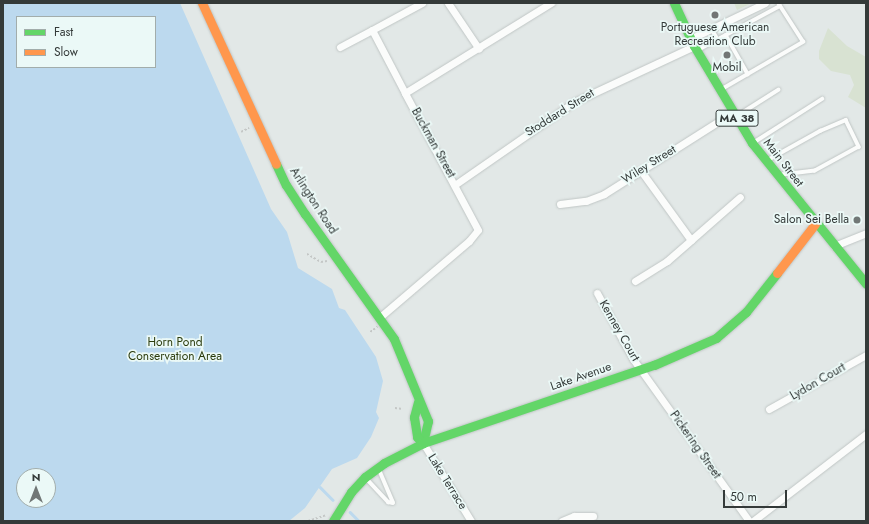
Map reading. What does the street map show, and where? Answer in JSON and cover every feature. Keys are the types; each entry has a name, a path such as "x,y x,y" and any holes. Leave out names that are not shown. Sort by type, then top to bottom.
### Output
{"street":[{"name":"Arlington Road","path":"202,3 286,185 305,214 380,317 398,349 418,402 428,421 423,443"},
{"path":"340,46 422,3"},
{"path":"448,3 479,49"},
{"path":"405,93 479,49 551,3"},
{"name":"Main Street","path":"674,3 694,45 752,143 776,176 866,284"},
{"name":"Stoddard Street","path":"456,184 574,102 694,45 712,29 765,3"},
{"name":"Buckman Street","path":"372,30 476,222 477,232 380,317"},
{"name":"Wiley Street","path":"560,204 595,198 734,114"},
{"path":"641,171 691,240"},
{"path":"635,281 667,262 740,197"},
{"name":"Lake Avenue","path":"334,518 357,484 365,477 378,467 423,443 641,370 698,348 730,328 766,289 816,224"},
{"path":"834,246 866,233"},
{"name":"Kenney Court","path":"597,293 641,370"},
{"name":"Lydon Court","path":"770,409 866,355"},
{"name":"Pickering Street","path":"641,370 750,521"},
{"path":"418,402 414,417 417,437 423,443"},
{"path":"753,521 866,434"},
{"name":"Lake Terrace","path":"423,443 471,521"},
{"path":"562,521 579,516 593,516"}],"lane":[{"path":"694,45 718,40 779,5 804,42 720,90"},
{"path":"712,29 718,40"},
{"path":"726,35 748,74"},
{"path":"734,114 778,90"},
{"path":"752,143 822,99"},
{"path":"766,162 820,131 846,120 859,147 815,171 776,176"},
{"path":"365,477 388,502 393,502 378,467"}],"path":[{"path":"241,132 249,128"},
{"path":"307,254 321,262 327,261"},
{"path":"370,332 377,327"},
{"path":"395,408 403,409"},
{"path":"308,521 334,518"}],"green space":[{"path":"734,3 752,3 737,10"},
{"path":"828,28 847,46 866,57 866,108 848,97 854,85 850,75 831,71 819,59 819,51"}],"water":[{"name":"Horn Pond Conservation Area","path":"3,3 180,3 271,209 287,232 298,268 332,289 339,308 345,310 376,357 383,381 376,412 379,418 371,437 357,458 332,469 305,508 289,521 3,521"}],"waterway":[{"path":"320,487 333,500"},
{"path":"350,512 359,521"}],"traffic: fast":[{"path":"674,3 694,46 752,143 866,284"},
{"path":"276,164 286,185 305,214 394,339 428,421 423,443"},
{"path":"333,521 351,492 365,477 384,463 423,443 654,365 716,338 746,312 777,273"},
{"path":"418,402 414,417 417,437 423,443"}],"traffic: slow":[{"path":"202,3 276,164"},
{"path":"777,273 815,224"}],"place":[{"name":"Portuguese American Recreation Club","path":"715,15"},
{"name":"Mobil","path":"727,55"},
{"name":"Salon Sei Bella","path":"857,220"}]}
